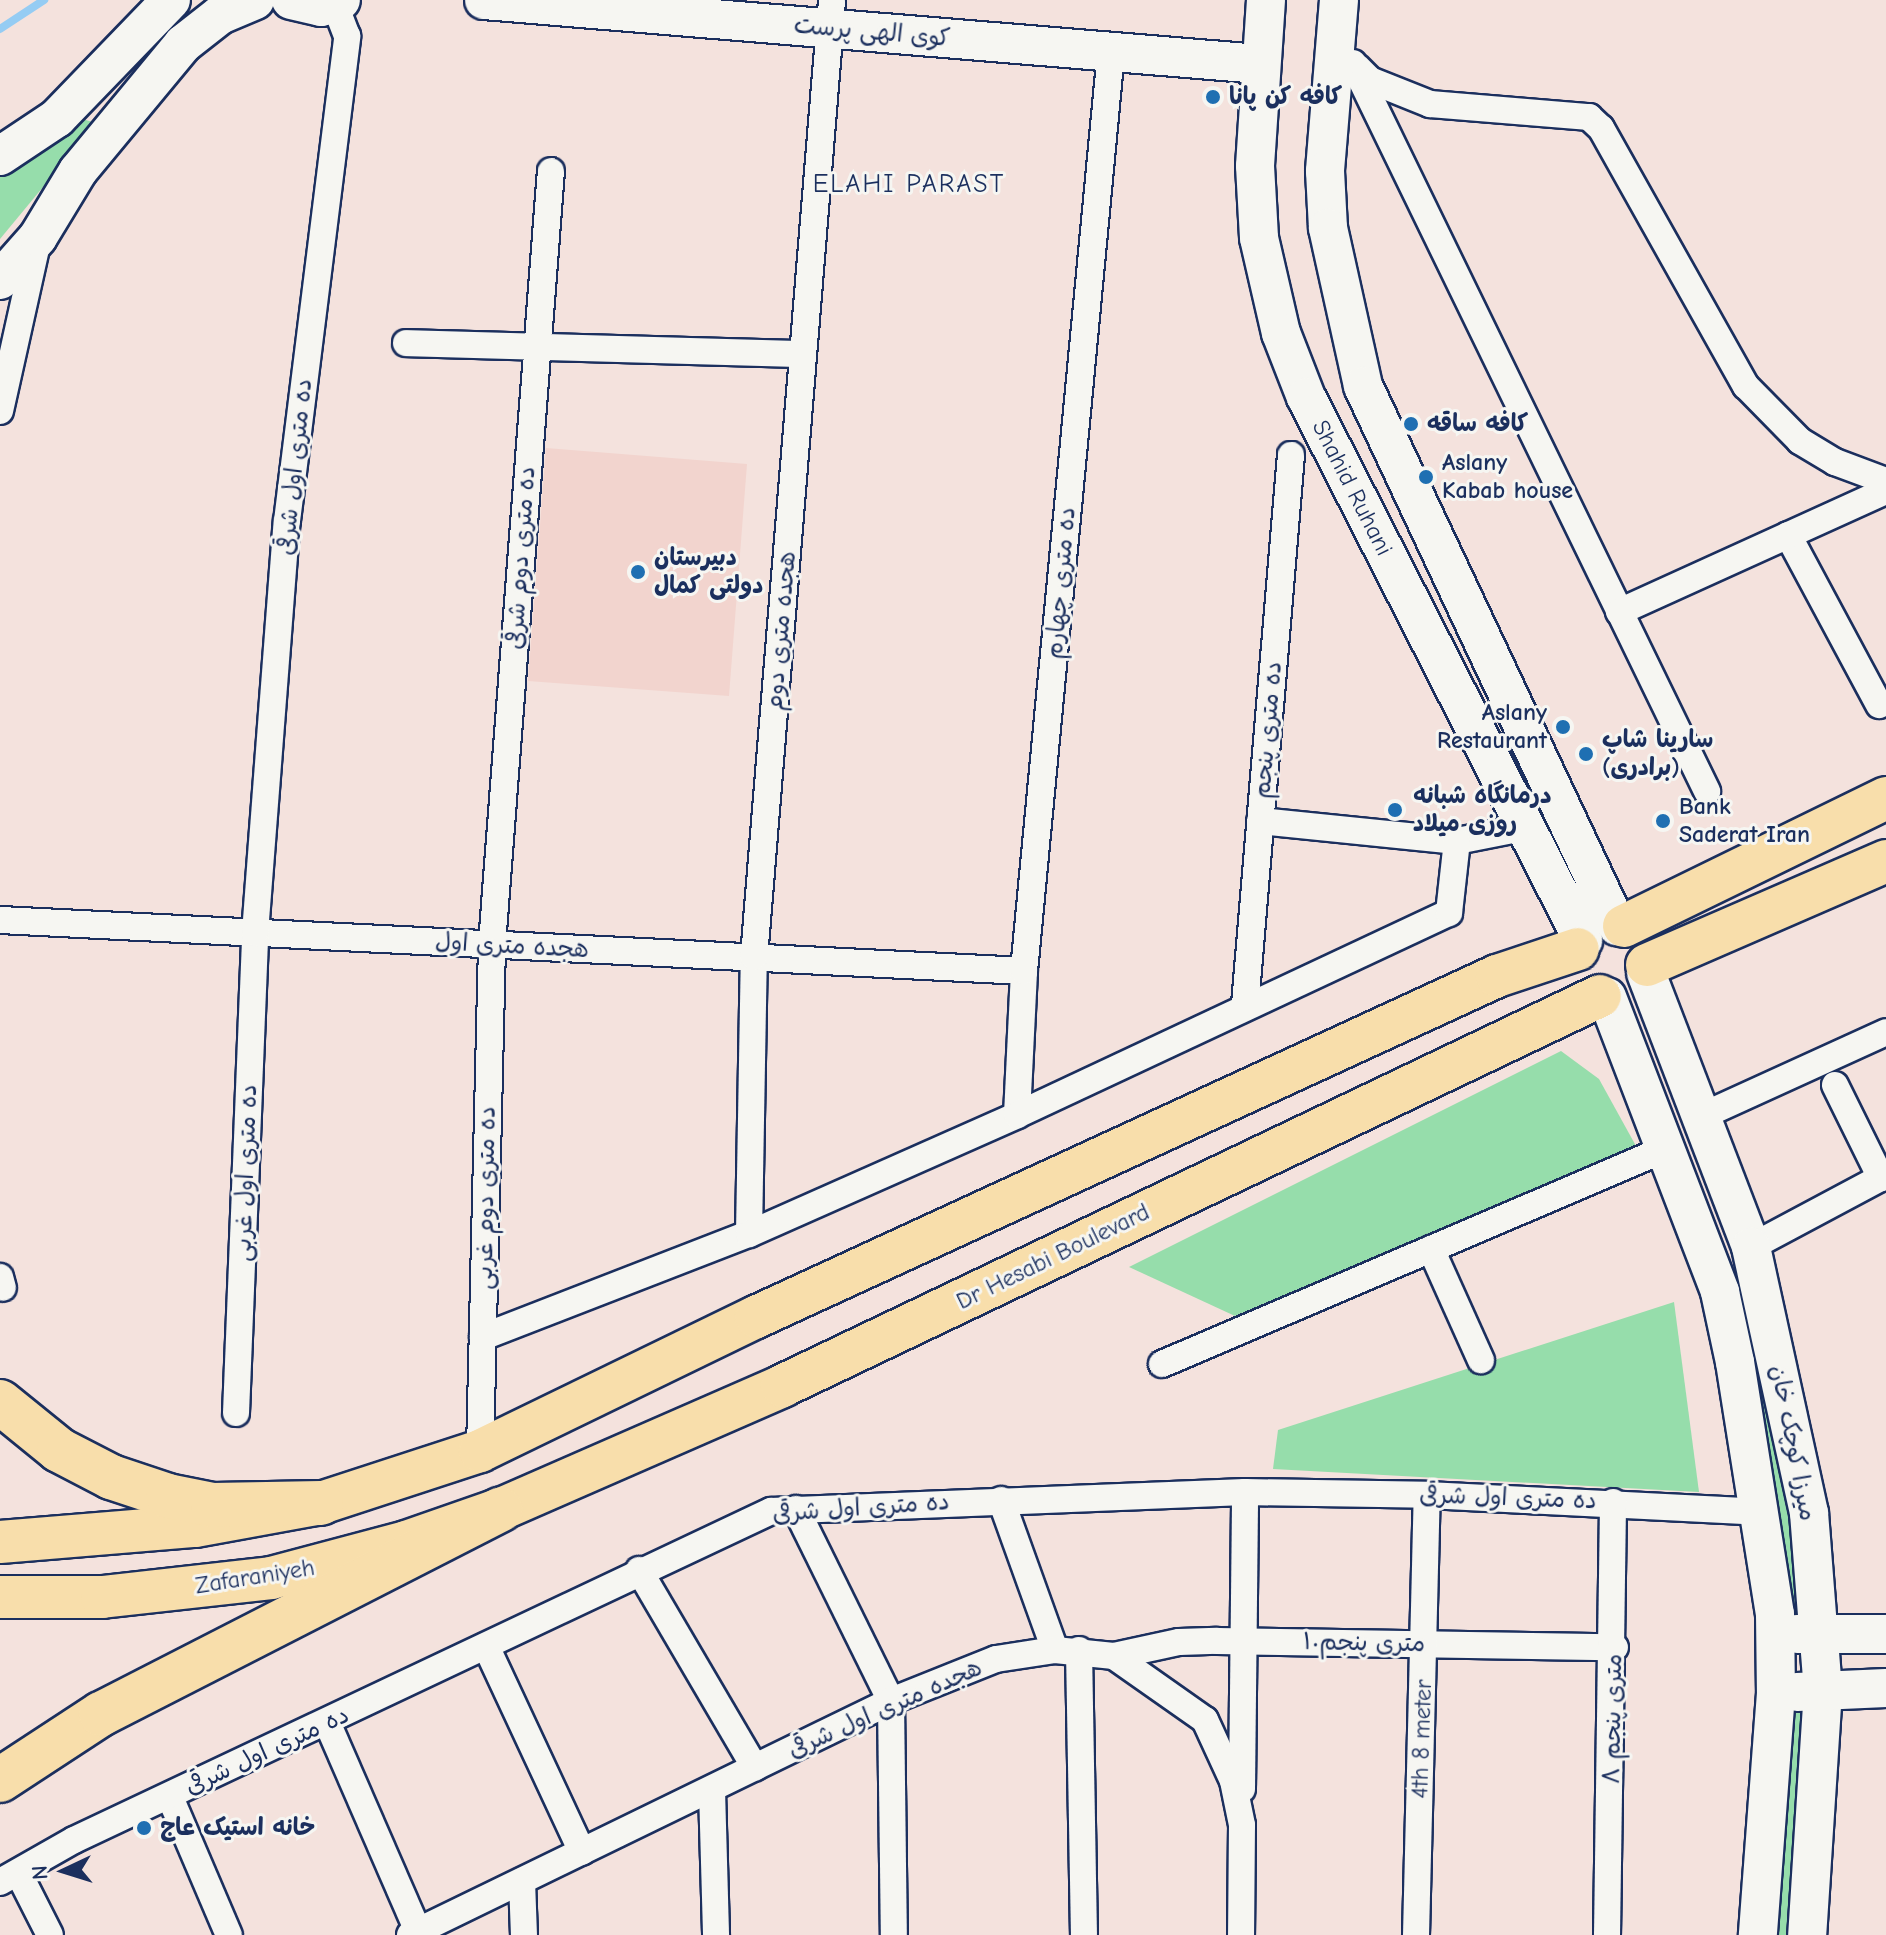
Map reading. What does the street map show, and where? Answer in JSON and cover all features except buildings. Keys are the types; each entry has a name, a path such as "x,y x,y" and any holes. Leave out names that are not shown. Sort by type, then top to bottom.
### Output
{"highway":[{"path":"0,1402 59,1450 111,1477 168,1496 213,1505 321,1503"},
{"path":"0,1780 101,1714 501,1509"}],"main road":[{"path":"0,156 57,118 171,0"},
{"path":"0,280 38,237 78,171 183,44 220,15 255,0"},
{"path":"291,0 306,6 338,2"},
{"name":"کوی الهی پرست","path":"484,0 831,14 1111,52 1259,64"},
{"name":"Shahid Ruhani","path":"1266,0 1259,64 1255,166 1259,238 1281,333 1306,397 1523,828 1601,935"},
{"path":"1342,32 1325,171 1328,228 1363,386 1601,935"},
{"path":"0,1542 195,1526 321,1503 480,1451 771,1310 1483,982 1601,935 1886,798"},
{"path":"1601,935 1580,977 1604,996 1631,992 1647,969 1886,861"},
{"path":"1601,935 1640,938 1647,969"},
{"name":"میرزا کوچک خان","path":"1647,969 1755,1262 1809,1513 1821,1634 1823,1690 1807,1935"},
{"name":"میرزا کوچک خان","path":"1604,996 1720,1292 1734,1358 1775,1634 1776,1693 1758,1935"},
{"name":"Dr Hesabi Boulevard","path":"501,1509 782,1386 1604,996"},
{"path":"1720,1292 1755,1262"},
{"path":"1734,1358 1775,1348"},
{"name":"Zafaraniyeh","path":"0,1597 102,1597 271,1578 406,1542 501,1509"},
{"path":"1775,1634 1886,1634"},
{"path":"1776,1693 1886,1688"}],"street":[{"name":"ده متری اول شرقی","path":"255,933 287,521 347,36 338,2"},
{"name":"هجده متری دوم","path":"749,1234 754,957 831,14"},
{"path":"1342,32 1370,80 1430,104 1589,117 1601,128 1746,386 1800,441 1835,462 1886,481"},
{"path":"1342,32 1707,791"},
{"name":"ده متری چهارم","path":"1017,1115 1024,971 1111,52"},
{"name":"ده متری دوم شرقی","path":"492,944 551,171"},
{"path":"0,411 38,237"},
{"path":"406,343 803,354"},
{"name":"ده متری پنجم","path":"1245,1005 1291,455"},
{"path":"1619,612 1886,491"},
{"path":"1788,535 1879,705"},
{"path":"1260,821 1457,841 1523,828"},
{"path":"483,1337 749,1234 1017,1115 1245,1005 1449,913 1457,841"},
{"name":"هجده متری اول","path":"0,920 1024,971"},
{"name":"ده متری اول غربی","path":"236,1413 255,933"},
{"name":"ده متری دوم غربی","path":"480,1451 492,944"},
{"path":"1702,1116 1886,1032"},
{"path":"1755,1262 1883,1176 1835,1085"},
{"path":"1162,1364 1665,1149"},
{"path":"1431,1249 1481,1360"},
{"path":"1242,1825 1245,1492"},
{"name":"ده متری اول شرقی","path":"10,1878 74,1840 327,1722 639,1570 771,1511 1245,1492 1613,1502 1759,1512"},
{"name":"4th 8 meter","path":"1416,1935 1427,1495"},
{"path":"1001,1500 1067,1650 1084,1935"},
{"name":"۸ متری پنجم","path":"1607,1935 1615,1647 1613,1502"},
{"path":"796,1509 891,1701 894,1935"},
{"path":"639,1570 755,1768"},
{"name":"۱۰متری پنجم","path":"1114,1656 1179,1642 1615,1647"},
{"path":"486,1646 582,1852"},
{"name":"هجده متری اول شرقی","path":"414,1933 891,1701 996,1659 1067,1650 1114,1656 1205,1720 1233,1781 1242,1825 1241,1935"},
{"path":"327,1722 414,1933"},
{"path":"712,1790 716,1935"},
{"path":"170,1797 229,1935"},
{"path":"10,1878 50,1935"},
{"path":"522,1881 524,1935"}],"shaded area":[{"name":"دبیرستان دولتی کمال","path":"546,448 747,464 729,696 528,681"}],"green space":[{"path":"79,118 96,123 0,239 0,173"},
{"path":"1561,1051 1599,1079 1636,1146 1235,1316 1129,1267"},
{"path":"1674,1302 1699,1492 1273,1469 1278,1430"},
{"path":"1767,1354 1810,1606 1774,1609 1735,1362"},
{"path":"1814,1698 1793,1935 1759,1935 1776,1702"}],"waterway":[{"path":"0,29 44,0"}],"place":[{"name":"کافه کن پانا","path":"1213,97"},
{"name":"کافه ساقه","path":"1411,424"},
{"name":"Aslany Kabab house","path":"1426,477"},
{"name":"دبیرستان دولتی کمال","path":"638,572"},
{"name":"Aslany Restaurant","path":"1563,727"},
{"name":"سارینا شاپ (برادری)","path":"1586,754"},
{"name":"درمانگاه شبانه روزی میلاد","path":"1395,810"},
{"name":"Bank Saderat Iran","path":"1663,821"},
{"name":"خانه استیک عاج","path":"144,1828"}],"district":[{"name":"ELAHI PARAST","path":"909,185"}]}
